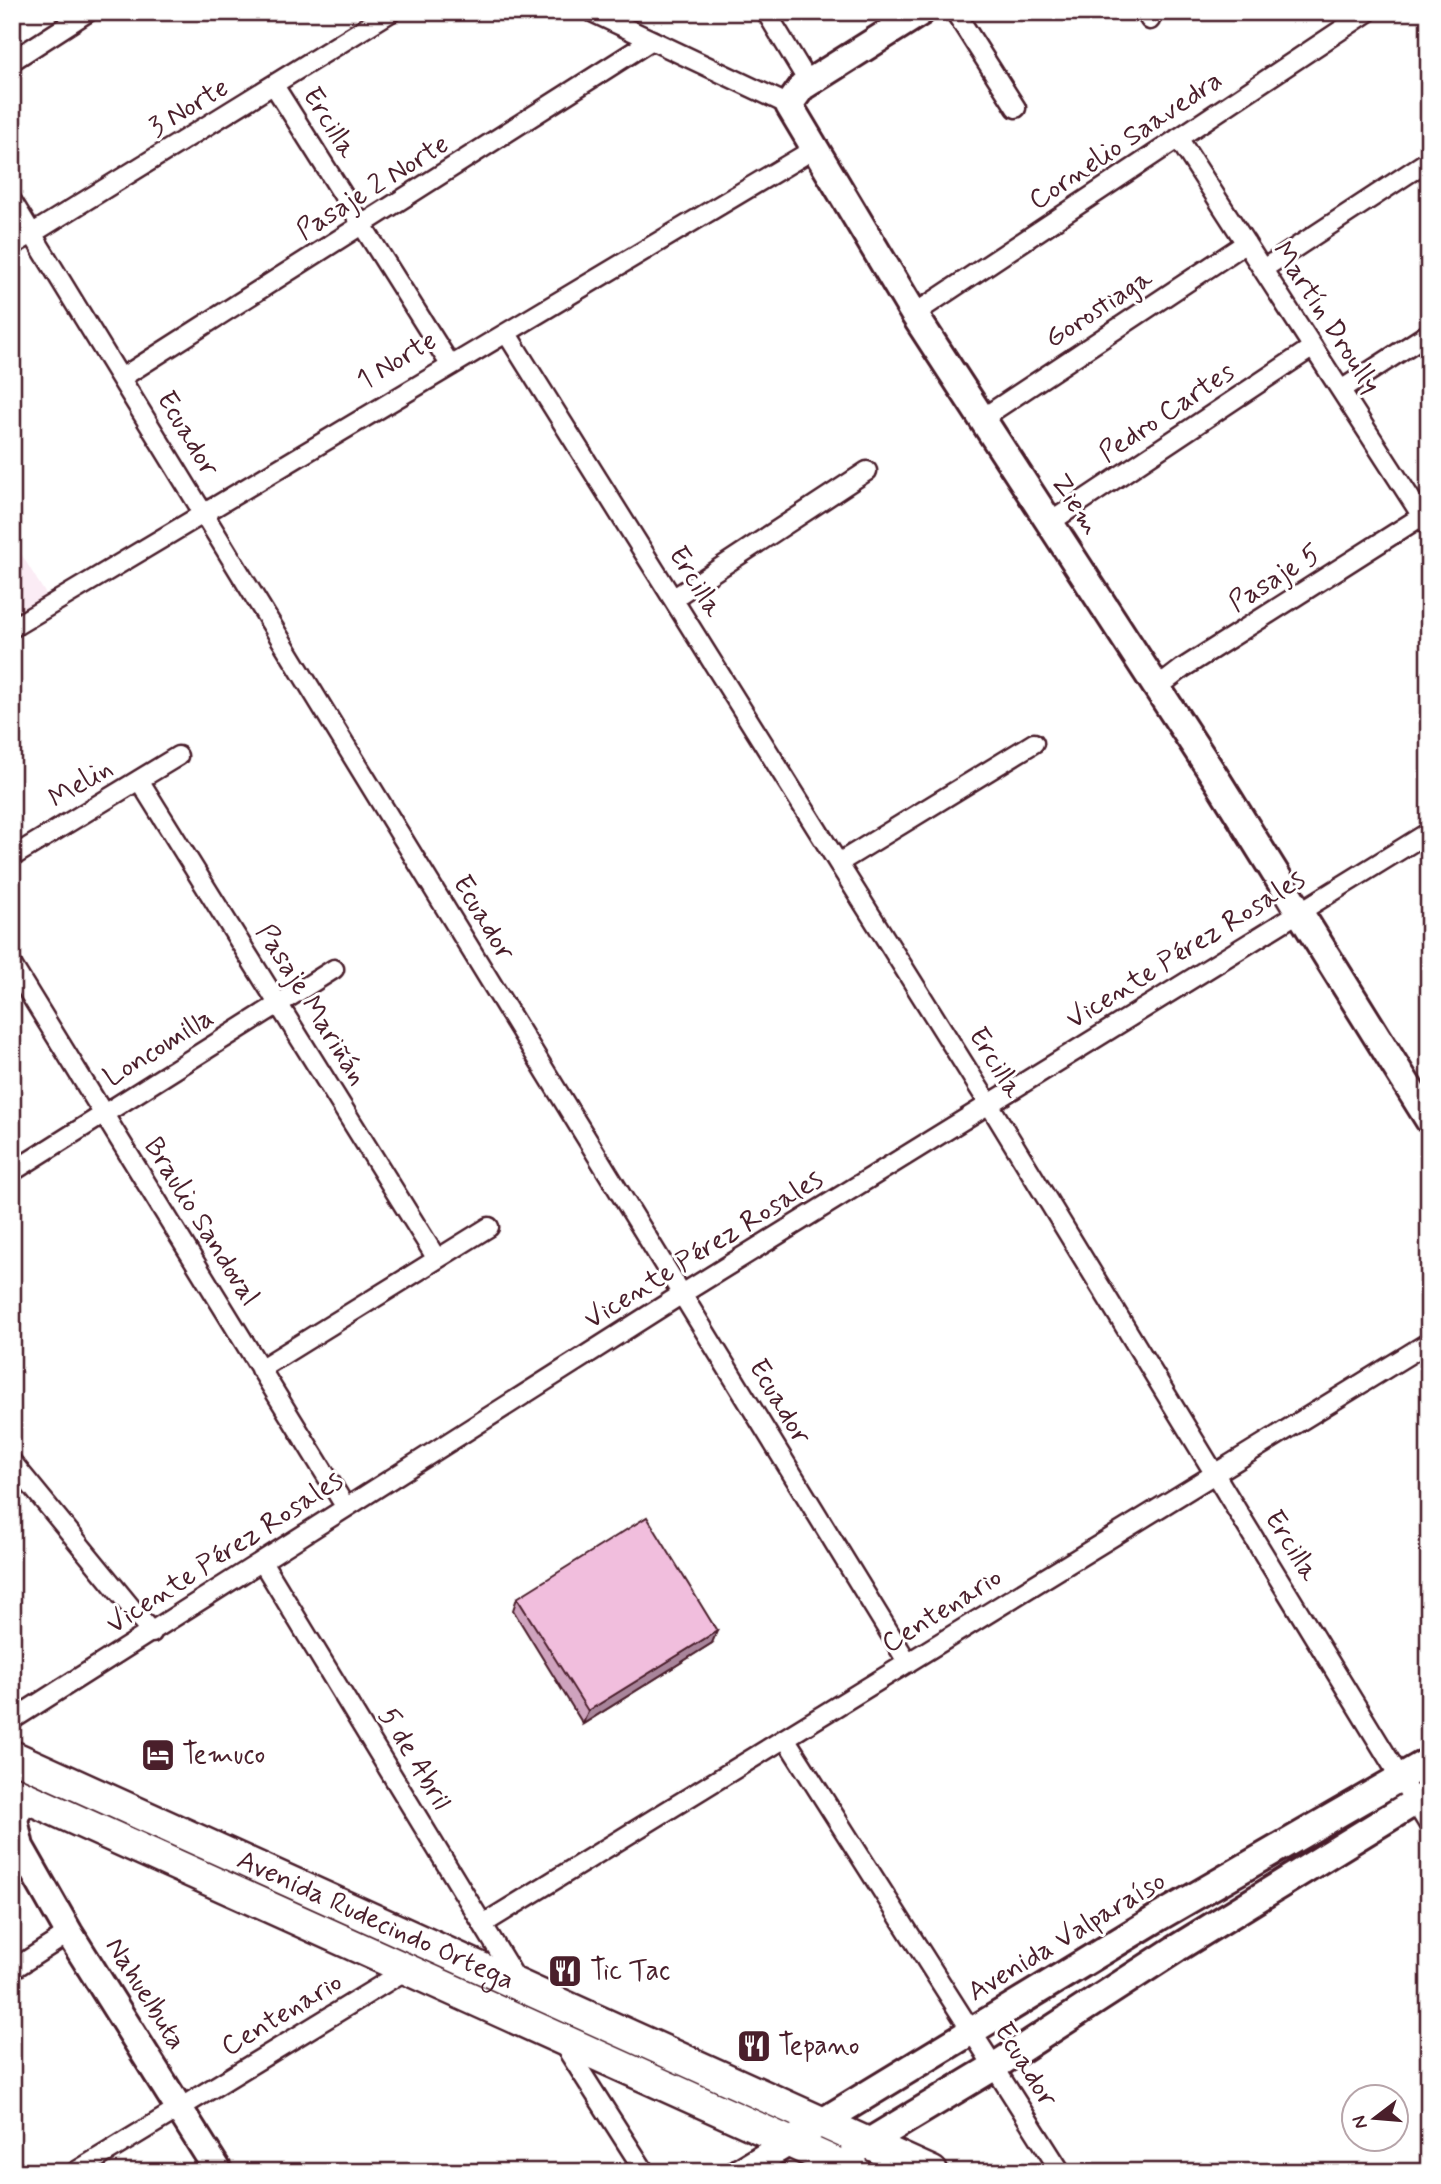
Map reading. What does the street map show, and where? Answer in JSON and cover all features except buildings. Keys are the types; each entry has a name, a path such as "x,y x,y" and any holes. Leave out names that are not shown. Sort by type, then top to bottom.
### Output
{"main road":[{"name":"Avenida Rudecindo Ortega","path":"12,1756 932,2172"},
{"name":"Avenida Rudecindo Ortega","path":"18,1793 789,2141 837,2168"}],"street":[{"path":"12,61 88,12"},
{"name":"3 Norte","path":"12,246 275,87 391,12"},
{"path":"592,12 789,105 802,87 921,12"},
{"path":"766,12 809,83"},
{"path":"956,12 1016,108"},
{"name":"Cornelio Saavedra","path":"914,314 1368,12"},
{"name":"Pasaje 2 Norte","path":"121,378 652,40"},
{"name":"Ercilla","path":"275,87 451,366"},
{"name":"Ziem","path":"789,105 914,314 1157,688 1429,1120"},
{"name":"Martín Droully","path":"1178,138 1425,521"},
{"name":"1 Norte","path":"12,628 814,149"},
{"path":"1263,269 1429,160"},
{"name":"Ecuador","path":"12,201 908,1663"},
{"name":"Gorostiaga","path":"981,419 1246,243"},
{"path":"1341,390 1429,333"},
{"name":"Ercilla","path":"507,334 840,862 1402,1777 1422,1797 1429,1825"},
{"name":"Pedro Cartes","path":"1049,523 1313,348"},
{"path":"674,598 867,471"},
{"name":"Pasaje 5","path":"1157,688 1183,668 1425,521"},
{"path":"840,862 1034,743"},
{"name":"Melin","path":"12,857 178,756"},
{"name":"Pasaje Mariñán","path":"139,780 437,1259"},
{"name":"Vicente Pérez Rosales","path":"12,1720 263,1563 345,1506 682,1294 1429,832"},
{"name":"Braulio Sandoval","path":"12,965 345,1506"},
{"name":"Loncomilla","path":"12,1172 334,969"},
{"path":"260,1369 489,1227"},
{"name":"Centenario","path":"483,1924 1429,1342"},
{"path":"12,1462 152,1633"},
{"name":"5 de Abril","path":"263,1563 519,1984"},
{"name":"Ecuador","path":"785,1738 1061,2172"},
{"name":"Avenida Valparaíso","path":"740,2172 1159,1917 1429,1761"},
{"name":"Nahuelbuta","path":"18,1793 14,1819 16,1844 219,2172"},
{"path":"837,2168 867,2143 995,2066 1177,1948 1422,1797"},
{"path":"12,1970 69,1933"},
{"name":"Centenario","path":"75,2172 408,1969"},
{"path":"559,2036 645,2172"}],"shaded area":[{"path":"12,539 53,606 12,631"}],"green space":[{"path":"174,1840 520,1996 780,2120 772,2126 166,1846"}],"place":[{"name":"Temuco","path":"158,1755"},
{"name":"Tic Tac","path":"565,1971"},
{"name":"Tepano","path":"754,2046"}]}
